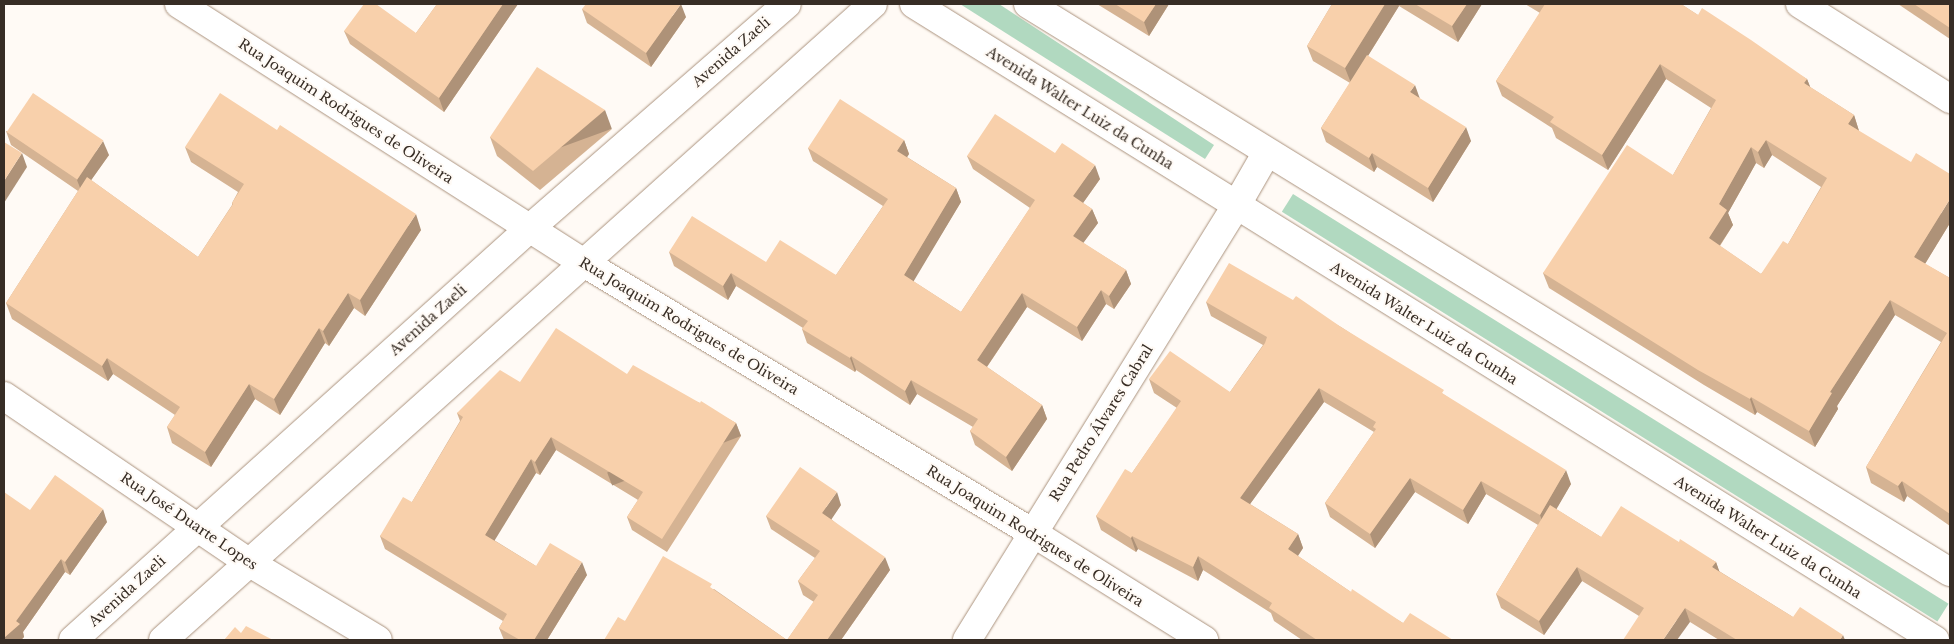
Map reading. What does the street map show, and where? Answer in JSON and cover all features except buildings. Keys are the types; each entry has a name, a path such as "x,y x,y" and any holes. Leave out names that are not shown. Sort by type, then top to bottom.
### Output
{"street":[{"name":"Rua Joaquim Rodrigues de Oliveira","path":"179,4 584,264 1033,533 1204,640"},
{"name":"Avenida Zaeli","path":"72,640 528,229 787,4"},
{"path":"163,640 874,4"},
{"name":"Avenida Walter Luiz da Cunha","path":"914,4 1935,640"},
{"path":"1028,4 1950,572"},
{"path":"1800,4 1950,99"},
{"name":"Rua Pedro Álvares Cabral","path":"966,640 1268,152"},
{"name":"Rua José Duarte Lopes","path":"4,396 250,563 378,640"}],"green space":[{"path":"960,4 999,4 1214,145 1205,159"},
{"path":"1293,194 1949,604 1937,621 1282,212"}]}
